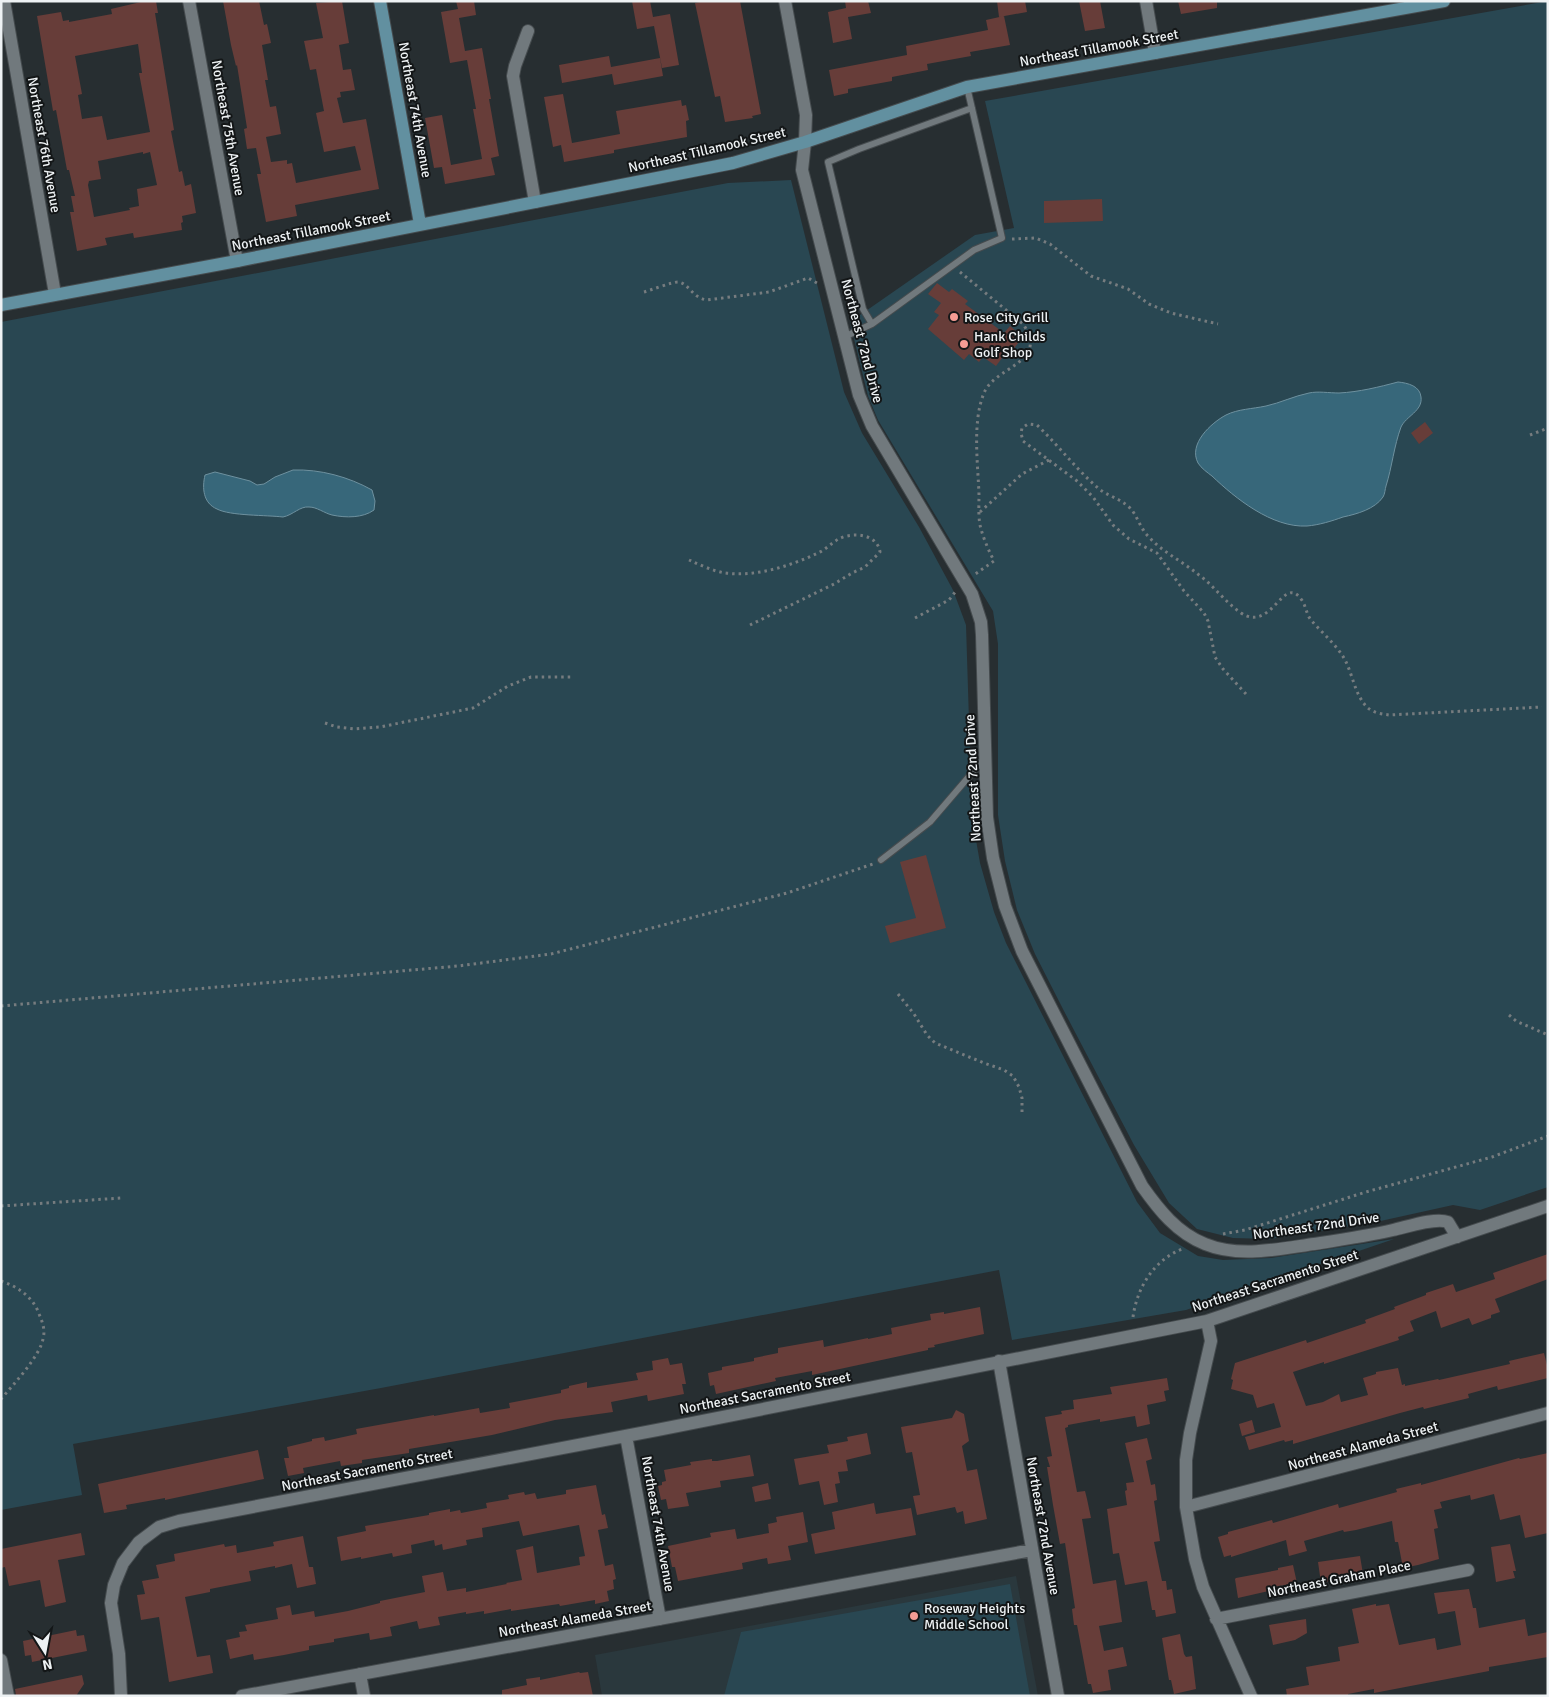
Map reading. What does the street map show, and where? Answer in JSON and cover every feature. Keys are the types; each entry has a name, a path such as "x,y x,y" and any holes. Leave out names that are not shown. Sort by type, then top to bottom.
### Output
{"street":[{"name":"Northeast 76th Avenue","path":"4,1 55,294"},
{"name":"Northeast 75th Avenue","path":"189,1 237,261"},
{"name":"Northeast 74th Avenue","path":"380,1 420,224"},
{"path":"784,1 806,115 805,142"},
{"path":"1146,1 1155,53"},
{"name":"Northeast Tillamook Street","path":"1,305 237,261 717,166 776,152 967,87 1444,1"},
{"path":"528,31 514,66 513,76 535,202"},
{"name":"Northeast 72nd Drive","path":"805,142 802,170 859,395 872,426 972,594 981,622 987,817 993,858 1005,906 1022,950 1142,1186 1175,1226 1201,1242 1232,1251 1250,1252 1345,1239 1438,1220 1448,1222 1458,1237"},
{"name":"Northeast Sacramento Street","path":"122,1696 119,1654 111,1603 114,1585 124,1563 139,1542 159,1527 179,1521 626,1436 1207,1321 1548,1206"},
{"path":"1207,1321 1211,1340 1190,1433 1186,1460 1186,1508 1195,1559 1203,1587 1252,1696"},
{"name":"Northeast 72nd Avenue","path":"999,1362 1058,1696"},
{"name":"Northeast Alameda Street","path":"1186,1508 1548,1413"},
{"name":"Northeast 74th Avenue","path":"626,1436 660,1618"},
{"name":"Northeast Alameda Street","path":"242,1696 1032,1550"},
{"name":"Northeast Graham Place","path":"1216,1619 1468,1570"},
{"path":"1,1660 8,1696"},
{"path":"360,1674 364,1696"}],"lane":[{"path":"844,337 872,324 974,250 1002,238 967,87"},
{"path":"872,324 863,309 828,162 858,149 972,108"},
{"path":"882,860 930,822 985,758"}],"path":[{"path":"1009,240 1022,237 1036,238 1050,244 1091,276 1128,289 1149,304 1171,313 1218,324"},
{"path":"915,618 949,600 965,581 994,561 981,528 977,439 980,410 985,391 996,379 1024,358 1029,350 1030,342 1030,333 1024,324 952,265"},
{"path":"644,292 677,282 684,285 698,298 707,300 769,292 808,278 818,283 821,289"},
{"path":"1246,694 1223,669 1215,657 1208,621 1204,613 1184,591 1156,553 1130,539 1118,529 1093,498 1077,482 1023,441 1022,428 1028,424 1037,425 1100,490 1120,499 1131,509 1146,534 1156,544 1200,575 1242,613 1252,618 1260,618 1282,596 1290,594 1302,600 1309,618 1330,639 1345,659 1362,701 1369,709 1389,716 1542,707"},
{"path":"1530,435 1548,428"},
{"path":"980,513 1012,481 1030,469 1049,460"},
{"path":"689,560 725,573 752,573 798,562 827,548 833,541 847,535 867,537 875,541 879,546 880,552 865,567 750,625"},
{"path":"324,723 354,729 380,727 474,708 508,686 531,677 571,677"},
{"path":"1,1006 458,966 551,954 787,893 882,860"},
{"path":"898,994 914,1014 927,1035 935,1043 1004,1070 1013,1076 1019,1086 1022,1098 1022,1114"},
{"path":"1509,1014 1516,1021 1548,1035"},
{"path":"1133,1317 1138,1295 1151,1272 1174,1252 1201,1242 1211,1235 1244,1230 1366,1192 1492,1157 1548,1136"},
{"path":"1,1206 121,1198"},
{"path":"1,1281 21,1291 35,1305 42,1320 44,1338 31,1362 1,1399"}],"shaded area":[{"path":"1548,1 1548,1187 1480,1210 1453,1205 1376,1222 1270,1239 1233,1238 1197,1229 1169,1203 1134,1145 1035,954 1017,910 1005,861 998,815 998,644 993,611 878,420 868,396 850,322 975,235 1014,228 985,101"},
{"path":"791,180 844,392 862,433 919,527 953,590 966,625 972,817 980,863 994,912 1006,943 1137,1202 1160,1233 1198,1256 1223,1260 1271,1258 1394,1239 1186,1310 1012,1340 999,1270 381,1388 73,1444 82,1495 1,1510 1,322 728,183"},
{"path":"1398,382 1409,384 1416,388 1420,393 1421,402 1417,410 1401,427 1384,496 1375,505 1365,510 1307,526 1281,522 1268,517 1243,502 1198,463 1196,449 1203,435 1214,423 1226,415 1240,410 1271,405 1309,393 1354,392"},
{"path":"293,470 324,472 363,485 372,490 375,501 374,510 365,515 343,517 309,507 283,517 223,511 212,506 206,499 205,475 215,472 250,481 257,485 264,484 275,477"},
{"name":"Roseway Heights Middle School","path":"1016,1576 1038,1696 602,1696 595,1655"},
{"name":"Roseway Heights Middle School","path":"1010,1584 1030,1696 724,1696 741,1632"}],"building":[{"path":"145,1 156,1 158,13 155,13 174,130 171,131 179,172 182,171 185,186 191,184 196,213 182,216 182,230 134,238 133,233 105,238 107,245 77,251 70,212 74,212 71,196 75,196 69,170 67,170 56,110 53,111 37,16 61,12 63,21 69,20 69,22 112,14 111,9","holes":["138,44 142,73 139,73 150,132 107,140 102,116 82,119 78,95 82,94 75,56","143,152 143,154 150,152 157,185 137,189 139,206 129,208 130,210 94,217 88,185 89,181 101,179 98,161"]},
{"path":"223,1 259,1 264,25 267,24 271,43 262,45 268,80 265,80 270,107 276,106 281,134 266,137 271,162 287,160 287,164 292,163 296,183 361,170 355,146 324,152 316,113 324,111 316,69 310,70 304,41 323,38 316,3 342,1 349,43 339,45 343,70 351,69 355,90 340,92 341,97 337,98 343,123 366,119 379,189 295,205 297,216 266,222 257,174 261,174 256,148 247,149 244,129 247,128 237,65 231,45"},
{"path":"456,1 474,1 476,15 459,18 465,51 482,48 499,156 491,158 495,175 445,184 442,167 434,168 425,118 442,115 451,165 482,159 473,109 476,109 467,60 450,63 441,12 458,9"},
{"path":"632,1 650,1 653,17 670,14 679,65 662,68 654,26 637,29"},
{"path":"705,1 740,1 761,114 752,116 753,118 725,122 720,96 715,97 695,3"},
{"path":"845,1 868,1 871,13 848,17 852,39 833,43 828,12 846,8"},
{"path":"997,1 1025,1 1027,12 999,17"},
{"path":"1079,1 1100,1 1105,28 1085,31"},
{"path":"1178,1 1217,1 1217,8 1181,14"},
{"path":"1004,16 1010,45 970,52 971,56 927,64 928,70 892,77 892,81 848,89 848,93 834,96 829,70 907,55 906,46 988,30 986,20"},
{"path":"609,56 611,67 660,58 663,76 614,85 612,74 562,83 559,65"},
{"path":"563,94 572,143 620,134 616,111 681,100 682,106 686,105 689,120 686,121 687,137 614,150 614,153 564,162 561,145 553,147 544,97"},
{"path":"1102,199 1103,221 1044,223 1044,201"},
{"path":"937,283 949,292 952,289 968,301 965,304 1004,333 1010,326 1023,337 1011,352 1008,350 996,366 983,357 979,362 969,354 964,360 928,329 939,315 934,312 941,303 928,294"},
{"path":"1425,422 1433,433 1419,444 1411,433"},
{"path":"926,855 946,928 890,943 885,926 916,918 900,862"},
{"path":"1548,1254 1548,1279 1495,1299 1500,1312 1491,1315 1491,1318 1472,1325 1469,1318 1441,1328 1436,1311 1410,1321 1414,1331 1398,1337 1399,1340 1293,1372 1306,1406 1323,1402 1339,1394 1341,1402 1368,1395 1363,1378 1376,1374 1376,1372 1398,1368 1402,1385 1405,1384 1405,1386 1510,1364 1509,1361 1544,1353 1548,1378 1498,1390 1497,1386 1468,1394 1469,1398 1400,1413 1293,1444 1293,1440 1285,1442 1284,1440 1249,1450 1245,1437 1281,1427 1274,1403 1257,1408 1253,1395 1231,1389 1233,1380 1231,1379 1235,1363 1306,1340 1307,1343 1366,1323 1365,1320 1395,1309 1394,1307 1453,1284 1456,1292 1495,1279 1493,1273"},
{"path":"980,1307 984,1334 934,1345 935,1347 928,1348 928,1350 812,1375 812,1371 775,1378 776,1381 716,1394 714,1385 710,1386 708,1373 722,1370 722,1367 754,1361 754,1358 778,1353 778,1348 823,1340 824,1347 868,1339 892,1334 891,1328 931,1320 930,1314 944,1312 944,1314"},
{"path":"668,1358 670,1365 682,1363 686,1384 682,1384 684,1394 648,1401 647,1395 611,1402 613,1412 555,1420 492,1435 409,1449 409,1453 362,1460 362,1463 341,1466 340,1461 303,1468 304,1473 288,1476 284,1458 289,1458 287,1447 312,1441 312,1439 324,1437 325,1441 357,1434 356,1429 434,1415 479,1408 480,1413 510,1408 509,1403 561,1393 561,1390 569,1388 569,1386 587,1382 587,1388 638,1380 636,1373 653,1370 652,1361"},
{"path":"1167,1378 1169,1390 1164,1391 1166,1401 1147,1405 1150,1424 1137,1427 1135,1416 1100,1422 1100,1419 1068,1425 1065,1428 1077,1492 1085,1491 1091,1518 1082,1519 1093,1584 1116,1580 1122,1622 1099,1626 1104,1651 1123,1647 1127,1666 1108,1670 1111,1690 1093,1693 1091,1684 1088,1684 1077,1625 1074,1625 1072,1609 1075,1608 1065,1543 1060,1544 1053,1505 1047,1467 1050,1467 1047,1457 1052,1456 1045,1417 1062,1414 1061,1411 1074,1409 1073,1400 1112,1394 1110,1387"},
{"path":"956,1410 964,1414 969,1441 962,1446 967,1471 977,1469 987,1519 965,1524 963,1511 957,1513 955,1507 917,1515 913,1496 920,1495 912,1452 906,1453 901,1427 952,1418"},
{"path":"1252,1420 1255,1432 1242,1436 1239,1424"},
{"path":"867,1433 871,1454 846,1460 848,1471 838,1472 840,1483 835,1484 838,1502 824,1505 819,1481 799,1485 794,1459 829,1453 827,1445 848,1441 847,1437"},
{"path":"1147,1438 1152,1459 1146,1461 1151,1485 1155,1484 1157,1500 1154,1501 1160,1541 1154,1542 1162,1581 1166,1581 1167,1590 1172,1589 1176,1613 1156,1617 1155,1610 1152,1610 1147,1581 1125,1585 1119,1553 1113,1554 1107,1509 1127,1505 1126,1483 1134,1482 1125,1443"},
{"path":"258,1450 264,1479 165,1500 165,1498 126,1505 127,1509 104,1513 98,1484"},
{"path":"1548,1453 1548,1533 1525,1538 1520,1515 1500,1520 1494,1494 1471,1500 1470,1495 1440,1502 1442,1508 1434,1510 1438,1528 1434,1529 1439,1559 1403,1568 1398,1542 1395,1542 1392,1521 1356,1530 1344,1532 1343,1530 1304,1541 1307,1551 1289,1556 1286,1540 1231,1557 1231,1555 1224,1557 1218,1537 1228,1534 1228,1532 1272,1520 1273,1523 1338,1504 1339,1508 1397,1492 1396,1489 1421,1483 1421,1485 1519,1458"},
{"path":"750,1455 754,1476 720,1481 721,1487 686,1493 689,1506 668,1509 666,1499 661,1500 658,1486 666,1481 664,1470 691,1465 690,1462 712,1459 712,1461 717,1461"},
{"path":"768,1483 771,1499 755,1502 752,1487"},
{"path":"596,1485 602,1515 605,1514 608,1528 598,1530 605,1566 613,1564 616,1579 613,1580 614,1589 607,1591 609,1601 595,1604 595,1600 560,1606 559,1604 511,1611 511,1609 484,1614 484,1611 466,1614 466,1612 438,1617 440,1625 419,1629 417,1621 390,1627 392,1636 370,1640 369,1633 334,1639 334,1642 309,1646 309,1650 284,1655 254,1660 253,1654 230,1659 226,1640 240,1637 239,1632 247,1631 245,1625 278,1619 276,1608 290,1605 292,1615 314,1611 315,1617 348,1611 380,1603 380,1601 425,1592 422,1576 443,1572 447,1591 466,1588 466,1592 507,1584 522,1580 516,1550 533,1546 537,1573 580,1565 579,1557 585,1556 579,1525 523,1536 519,1521 482,1528 483,1537 466,1540 467,1545 443,1550 442,1544 435,1546 434,1540 411,1545 412,1553 393,1557 392,1553 341,1561 337,1537 366,1531 365,1526 429,1515 429,1513 450,1509 450,1512 460,1510 461,1513 487,1508 486,1503 509,1499 508,1495 524,1492 525,1495 535,1493 537,1499 566,1494 566,1490"},
{"path":"874,1503 876,1514 911,1508 916,1535 815,1554 811,1534 835,1529 832,1512"},
{"path":"803,1512 808,1542 788,1546 791,1560 768,1564 767,1558 742,1563 743,1569 678,1581 675,1567 672,1567 668,1546 711,1537 710,1533 735,1529 737,1539 769,1533 768,1524 777,1522 776,1517"},
{"path":"81,1533 85,1555 58,1560 66,1602 45,1607 40,1580 9,1586 5,1567 1,1568 1,1549"},
{"path":"303,1536 309,1567 313,1567 316,1584 297,1588 292,1564 249,1571 251,1581 210,1589 210,1592 185,1597 197,1657 210,1655 213,1673 169,1682 159,1617 141,1620 137,1595 145,1594 142,1581 159,1578 156,1565 175,1561 174,1554 224,1544 225,1547 236,1545 237,1553 274,1546 273,1542"},
{"path":"1510,1544 1516,1571 1513,1571 1515,1578 1496,1582 1491,1547"},
{"path":"1360,1556 1363,1574 1321,1583 1318,1562"},
{"path":"1293,1565 1297,1583 1272,1587 1273,1590 1238,1598 1236,1578 1278,1570 1278,1568"},
{"path":"1469,1589 1473,1608 1476,1608 1479,1628 1525,1619 1528,1636 1548,1632 1548,1657 1489,1667 1489,1671 1374,1693 1374,1689 1348,1694 1348,1696 1287,1696 1286,1689 1309,1685 1306,1667 1340,1661 1338,1647 1359,1643 1352,1609 1376,1604 1376,1606 1389,1604 1399,1645 1435,1638 1437,1650 1461,1645 1455,1611 1438,1614 1434,1593"},
{"path":"1306,1619 1307,1633 1295,1640 1273,1645 1269,1625"},
{"path":"76,1630 77,1636 84,1635 87,1651 32,1662 31,1655 25,1656 23,1641"},
{"path":"1180,1634 1184,1654 1186,1657 1192,1656 1196,1689 1174,1694 1171,1680 1169,1680 1162,1638"},
{"path":"588,1672 593,1696 502,1696 502,1690 527,1685 526,1679 540,1677 540,1680"},
{"path":"82,1675 84,1684 76,1696 16,1696 15,1689"}],"place":[{"name":"Rose City Grill","path":"954,317"},
{"name":"Hank Childs Golf Shop","path":"964,344"},
{"name":"Roseway Heights Middle School","path":"914,1616"}]}
